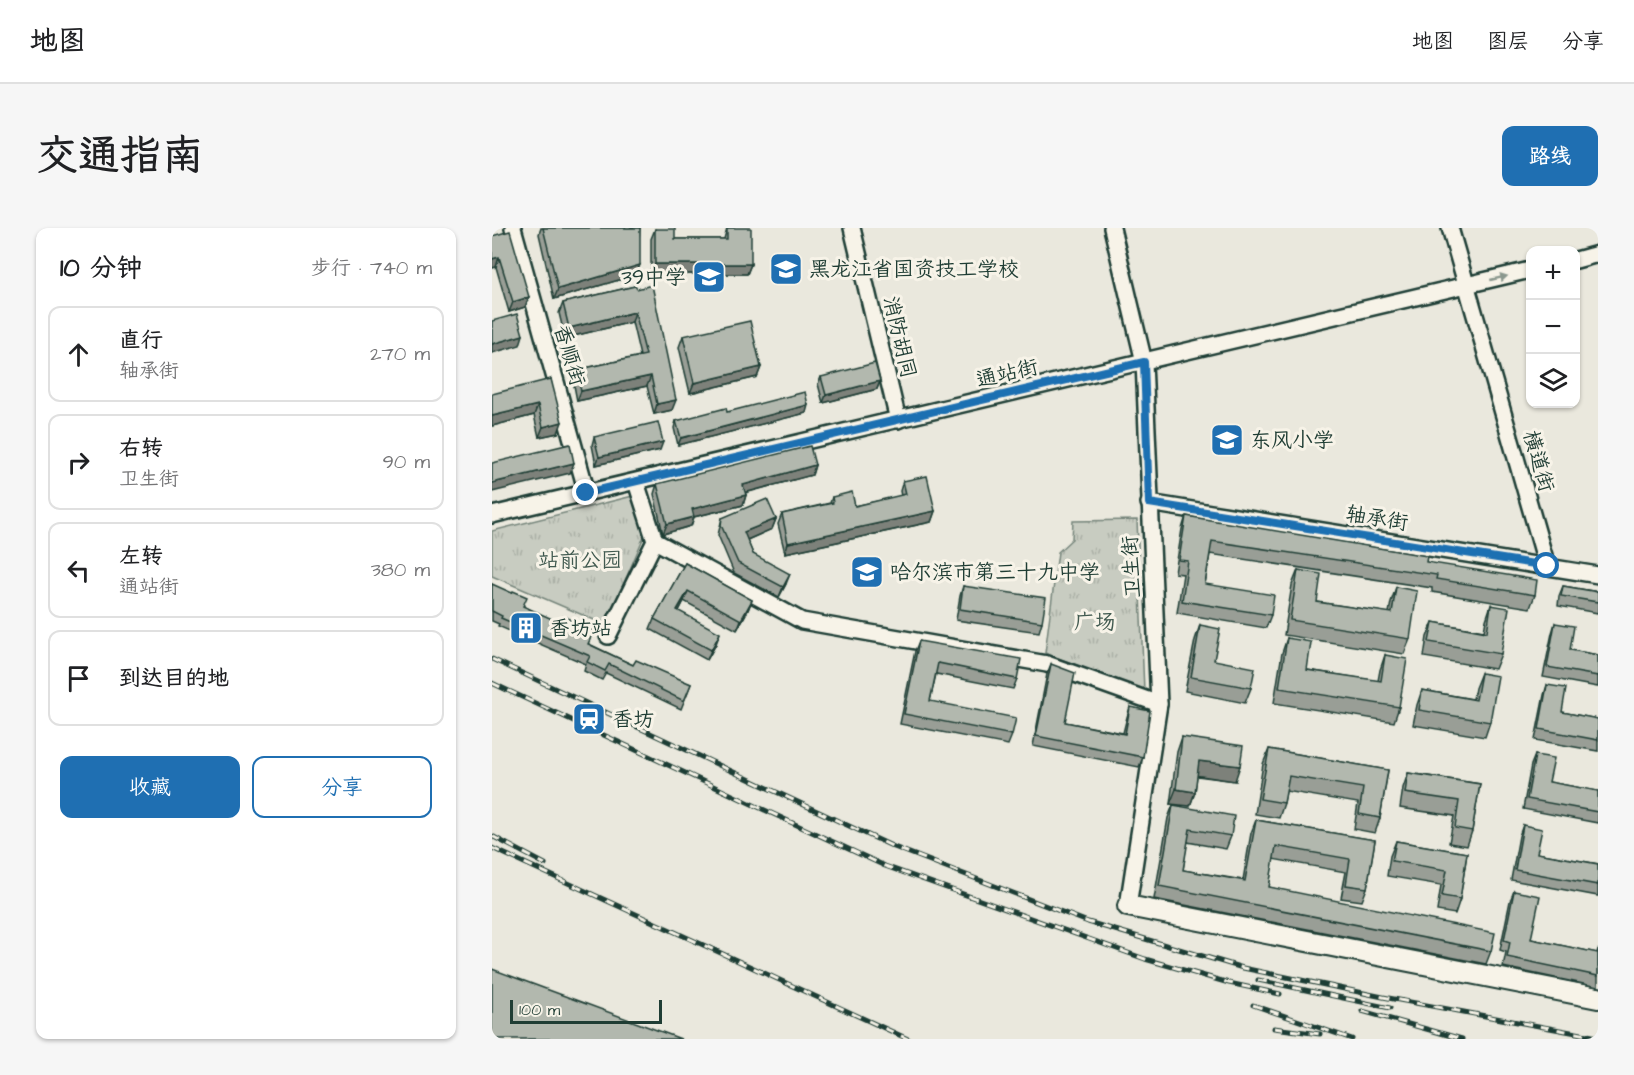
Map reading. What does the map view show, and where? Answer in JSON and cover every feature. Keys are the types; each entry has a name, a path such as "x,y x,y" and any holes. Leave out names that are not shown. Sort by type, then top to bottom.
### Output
{"main road":[{"path":"1128,906 1598,998"}],"street":[{"name":"香顺街","path":"513,228 586,493"},
{"name":"消防胡同","path":"852,228 898,420"},
{"name":"卫生街","path":"1112,228 1144,362 1159,704 1128,906"},
{"name":"横道街","path":"1450,228 1547,566"},
{"path":"1580,259 1598,254"},
{"name":"通站街","path":"492,515 1526,271"},
{"path":"636,482 655,541 802,621 1047,664 1159,704"},
{"name":"轴承街","path":"1149,503 1598,575"},
{"path":"608,636 655,541"}],"green space":[{"name":"站前公园","path":"633,496 645,534 606,625 492,576 492,531"},
{"name":"广场","path":"1137,520 1144,691 1045,653 1058,552 1072,539 1073,521"}],"building":[{"path":"543,228 640,228 640,265 558,289"},
{"path":"727,228 751,228 751,264 655,264 655,229 675,229 675,239 727,239"},
{"path":"510,231 529,297 513,302 499,257 492,259 492,236"},
{"path":"652,285 676,400 657,404 651,376 581,391 576,370 646,355 635,312 569,328 563,303 635,286 637,289"},
{"path":"517,314 523,335 492,344 492,321"},
{"path":"750,321 761,367 694,383 683,336"},
{"path":"875,363 880,381 826,395 821,377"},
{"path":"551,379 562,422 543,427 538,405 492,416 492,394"},
{"path":"805,392 808,405 681,438 676,421 726,408 727,412"},
{"path":"658,422 663,442 599,457 594,437"},
{"path":"570,444 574,463 492,483 492,463"},
{"path":"810,446 815,465 743,485 746,495 692,509 694,517 667,524 657,484"},
{"path":"927,476 935,511 788,543 782,514 833,503 832,497 852,492 855,506 906,494 903,481"},
{"path":"767,499 776,519 744,532 753,554 790,574 783,587 738,563 721,525 722,518"},
{"path":"1186,516 1427,556 1426,562 1537,580 1535,595 1436,579 1437,575 1212,541 1205,584 1274,595 1271,615 1182,601 1188,561 1179,560"},
{"path":"685,563 752,600 741,620 688,591 677,610 720,633 711,650 654,619"},
{"path":"1298,570 1321,574 1317,602 1392,613 1396,587 1417,591 1410,639 1290,620"},
{"path":"492,584 527,597 523,606 561,623 564,616 594,631 588,644 633,665 636,660 691,684 684,701 609,664 605,671 587,662 590,656 501,618 502,616 492,611"},
{"path":"963,586 1046,598 1042,622 960,609"},
{"path":"1563,586 1598,592 1598,602 1561,596"},
{"path":"1491,605 1509,608 1501,654 1429,642 1433,622 1487,632"},
{"path":"1555,623 1574,626 1570,650 1598,655 1598,676 1547,667"},
{"path":"1200,625 1220,629 1214,660 1255,668 1251,688 1191,677"},
{"path":"1287,638 1311,642 1307,670 1381,681 1385,655 1407,659 1399,707 1279,688"},
{"path":"919,641 1021,659 1017,679 938,663 930,701 1016,718 1012,735 904,714"},
{"path":"1051,664 1075,673 1065,722 1125,734 1130,707 1150,711 1143,757 1036,736"},
{"path":"1481,673 1498,676 1490,722 1419,710 1422,690 1476,700"},
{"path":"1547,685 1566,688 1562,712 1598,719 1598,740 1539,729"},
{"path":"1182,737 1243,746 1240,766 1199,761 1195,792 1176,789"},
{"path":"1269,749 1388,770 1380,818 1359,814 1363,788 1289,776 1284,803 1260,799"},
{"path":"1535,755 1554,758 1549,782 1598,791 1598,812 1527,799"},
{"path":"1408,773 1480,784 1472,831 1455,828 1459,801 1405,793"},
{"path":"1173,805 1234,816 1231,836 1190,829 1183,870 1245,881 1256,820 1375,840 1367,888 1346,885 1350,859 1276,846 1269,887 1495,933 1491,951 1159,886"},
{"path":"1523,825 1542,829 1537,853 1598,864 1598,885 1515,870"},
{"path":"1396,841 1467,853 1460,899 1442,896 1447,870 1392,861"},
{"path":"1514,891 1540,896 1531,939 1598,953 1598,976 1507,957 1510,942 1504,940"},
{"path":"492,969 681,1039 492,1039"}],"railway":[{"path":"492,659 894,847 1088,922 1243,968 1598,1037"},
{"path":"492,683 885,866 1145,959 1229,983 1280,994"},
{"path":"492,836 545,864"},
{"path":"492,848 908,1039"},
{"path":"1258,980 1390,1008"},
{"path":"1253,1005 1352,1039"},
{"path":"1362,1011 1462,1039"},
{"path":"1274,1028 1320,1034"}],"place":[{"name":"黑龙江省国资技工学校","path":"786,269"},
{"name":"39中学","path":"709,277"},
{"name":"东风小学","path":"1227,440"},
{"name":"哈尔滨市第三十九中学","path":"867,572"},
{"name":"香坊站","path":"526,628"},
{"name":"香坊","path":"589,719"}],"route":[{"path":"586,493 1144,362 1149,503 1547,566"}]}
